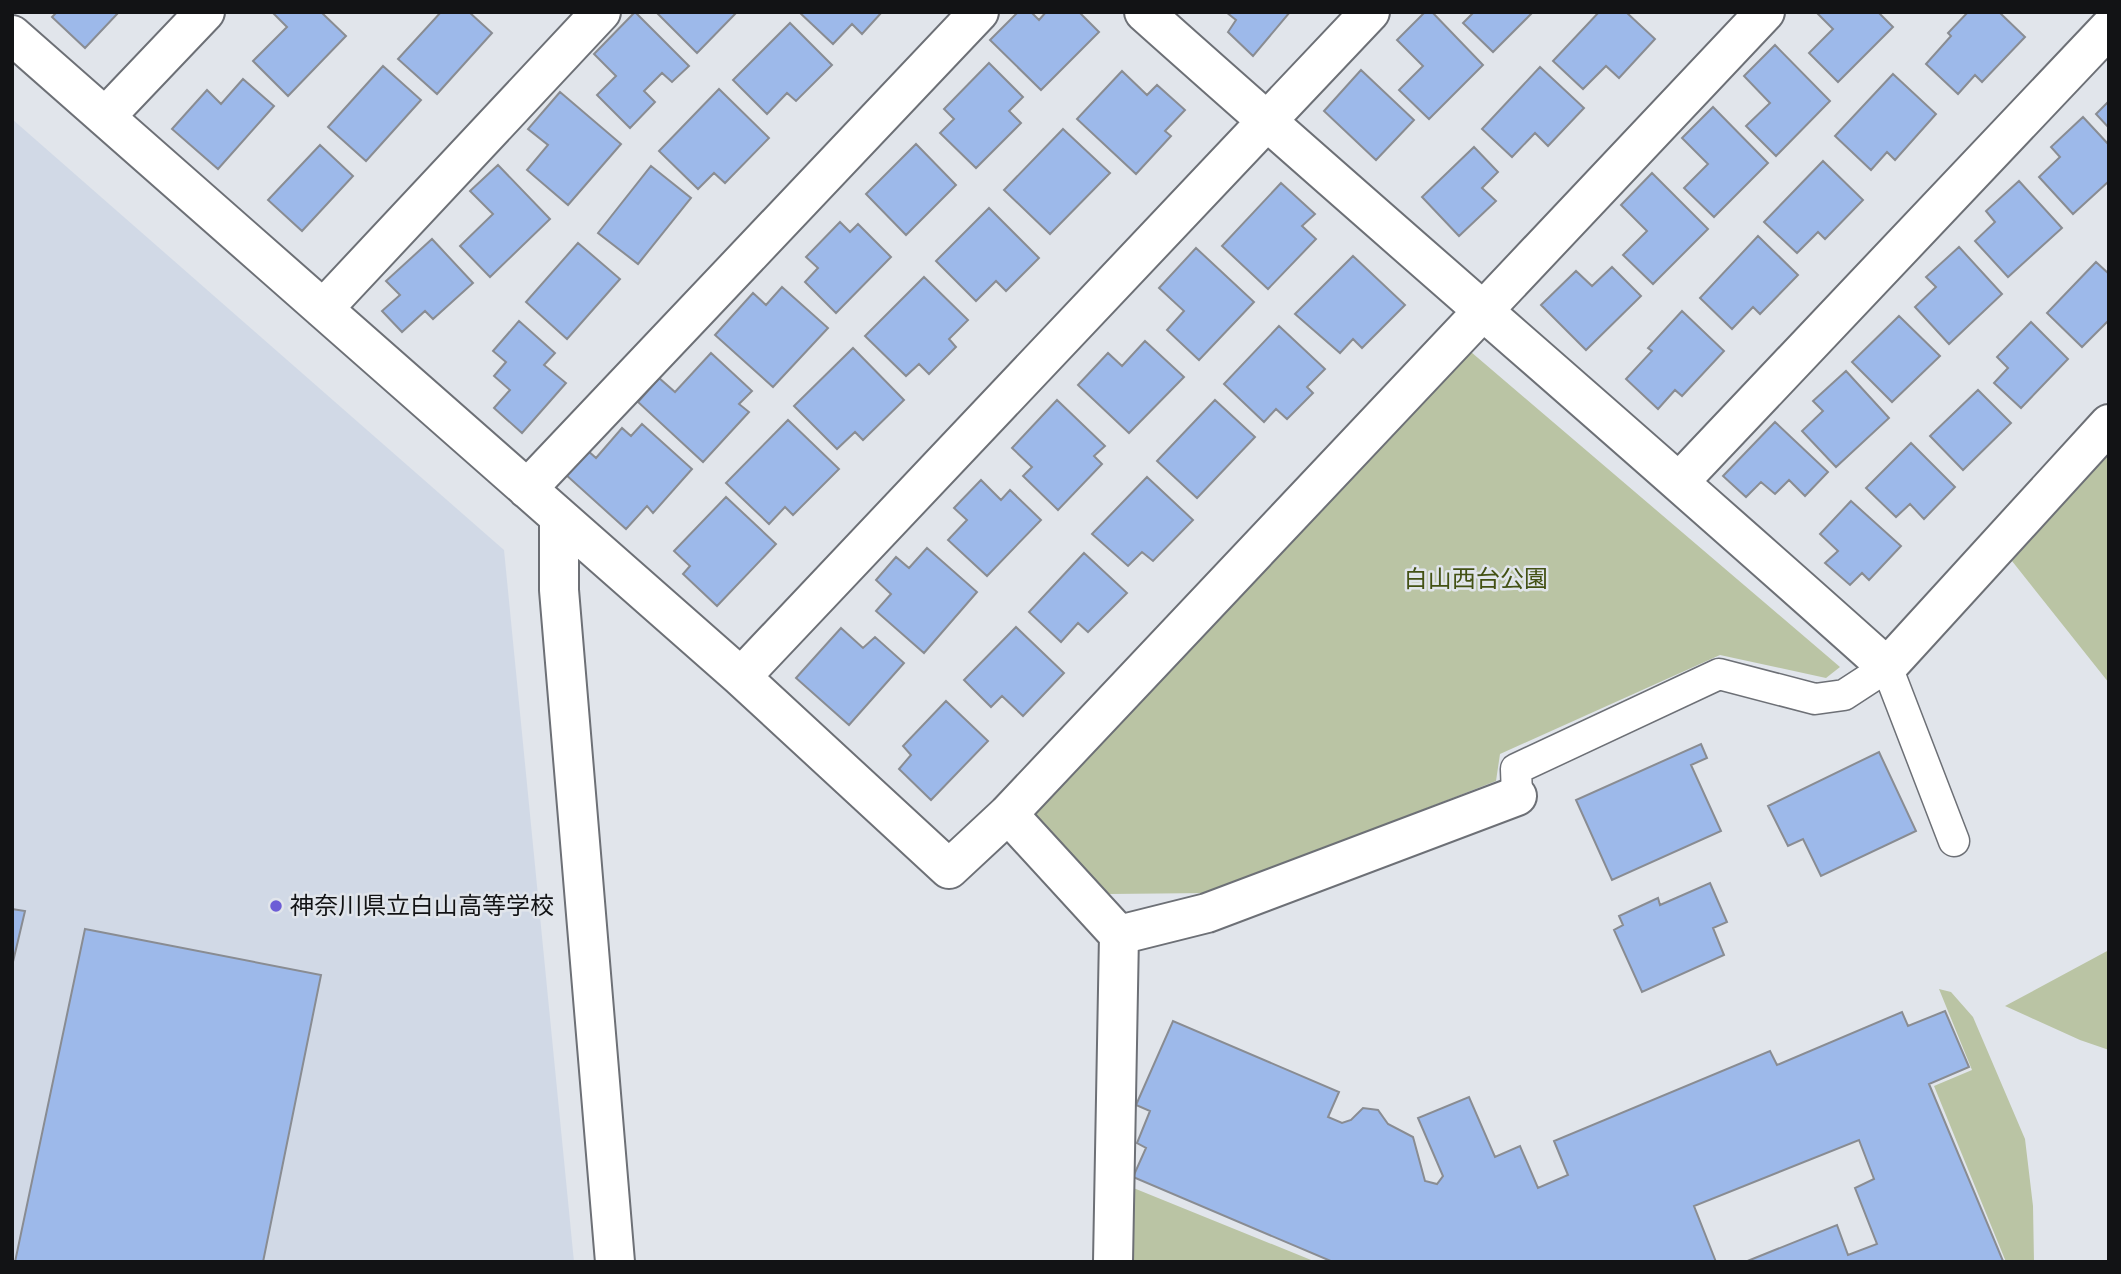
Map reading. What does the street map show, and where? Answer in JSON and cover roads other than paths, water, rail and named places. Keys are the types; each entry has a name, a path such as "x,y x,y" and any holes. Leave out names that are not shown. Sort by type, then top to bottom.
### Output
{"street":[{"path":"105,117 205,12"},
{"path":"323,309 601,12"},
{"path":"527,489 979,12"},
{"path":"1144,12 1481,311 1680,481 1888,667 2109,424"},
{"path":"741,677 1370,12"},
{"path":"12,35 741,677 949,869 1008,814 1765,12"},
{"path":"1680,481 2109,28"},
{"path":"559,519 559,590 615,1262"},
{"path":"1119,935 1207,913 1517,796"},
{"path":"1008,814 1119,935 1113,1262"}],"lane":[{"path":"1517,796 1516,769 1719,674 1815,699 1844,695 1888,667 1954,841"}],"place":[{"name":"神奈川県立白山高等学校","path":"276,906"}],"park label":[{"name":"白山西台公園","path":"1476,579"}]}
